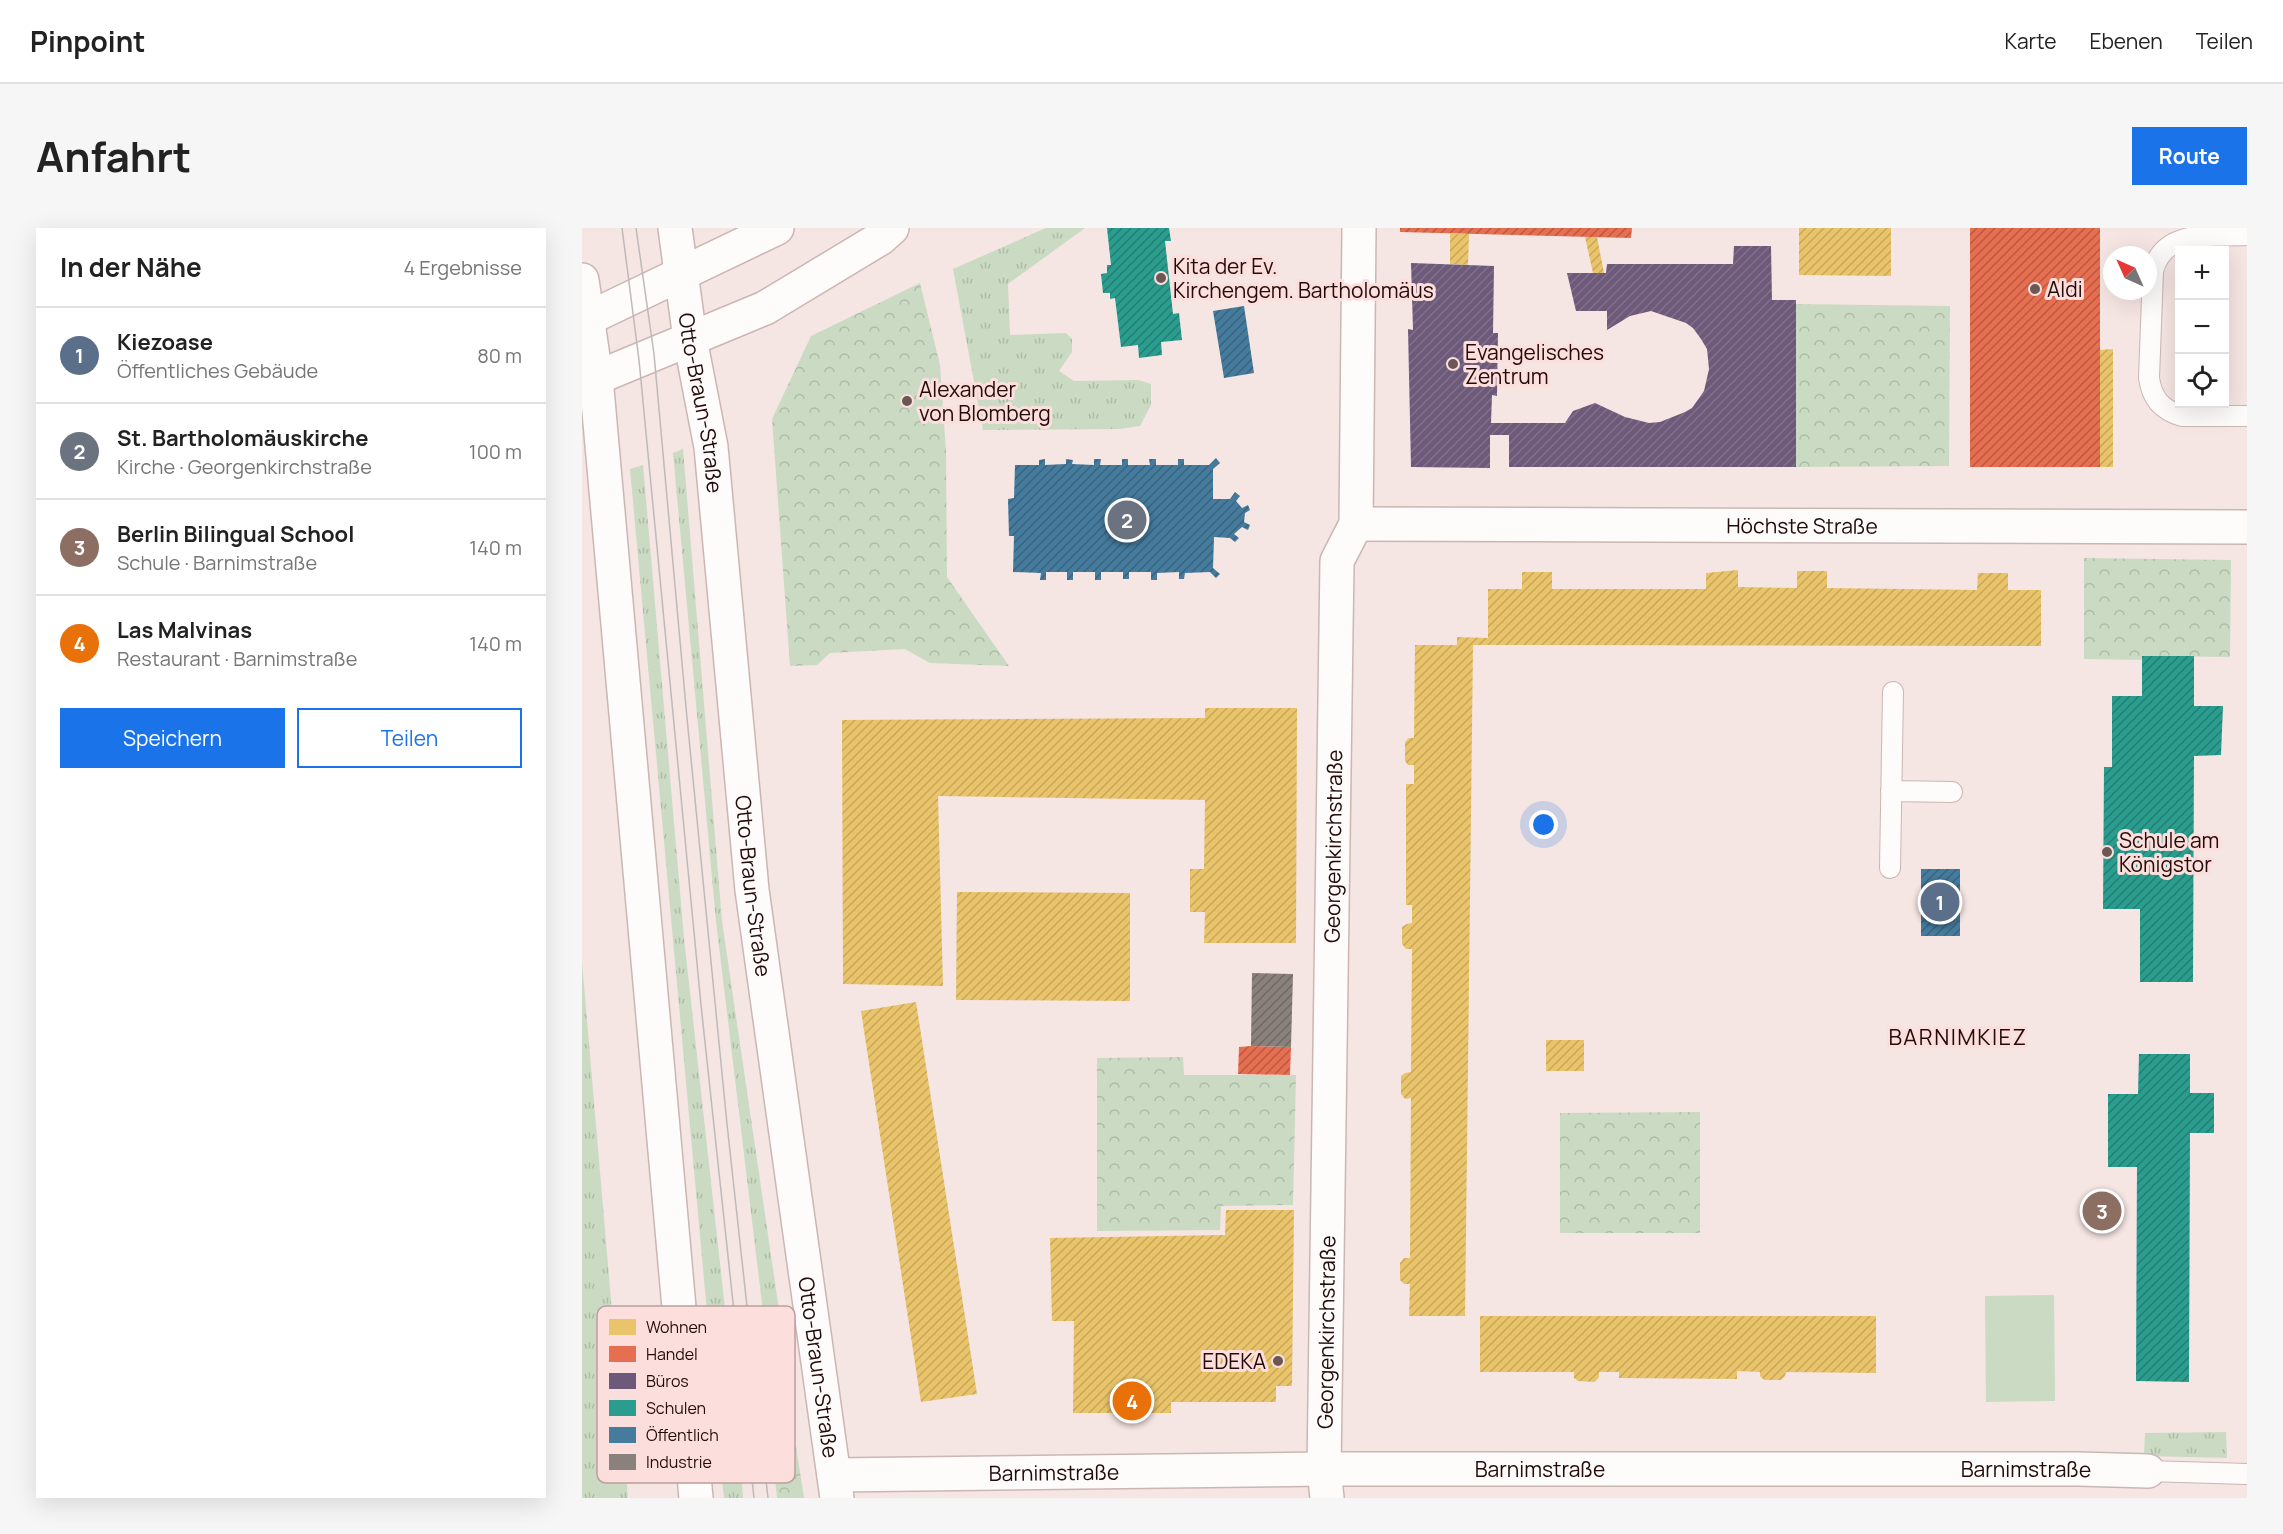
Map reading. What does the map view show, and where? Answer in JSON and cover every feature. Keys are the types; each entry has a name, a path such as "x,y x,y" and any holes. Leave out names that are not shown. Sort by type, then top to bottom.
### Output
{"street":[{"name":"Otto-Braun-Straße","path":"675,228 690,339 711,447 752,890 835,1487"},
{"path":"586,320 777,228"},
{"path":"589,381 765,308 892,228"},
{"name":"Georgenkirchstraße","path":"1325,1484 1337,561 1356,524 1359,228"},
{"path":"582,280 589,381 678,1306"},
{"name":"Höchste Straße","path":"1356,524 2247,527"},
{"name":"Barnimstraße","path":"835,1487 1325,1484 2079,1469 2148,1471"},
{"path":"695,1483 696,1498"}],"lane":[{"path":"2247,235 2180,239 2170,243 2161,251 2153,270 2149,378 2157,402 2172,413 2182,416 2247,416"},
{"path":"1890,868 1893,692"},
{"path":"1891,791 1952,792"},
{"name":"Barnimstraße","path":"2148,1471 2247,1474"}],"green space":[{"path":"1046,228 1085,228 1008,284 1010,335 1066,333 1072,339 1072,352 1059,371 1074,381 1138,380 1151,384 1151,405 1140,426 1119,429 983,430 953,269"},
{"path":"920,283 940,365 946,451 947,577 1009,666 930,663 905,649 830,653 817,665 790,666 772,419 811,336"},
{"path":"1796,304 1950,306 1949,466 1796,467"},
{"path":"683,449 722,921 778,1306 762,1306 716,921 673,453"},
{"path":"643,465 684,938 725,1306 706,1306 630,469"},
{"path":"2084,558 2231,560 2230,657 2143,656 2141,660 2084,659"},
{"path":"582,962 612,1306 597,1306 597,1483 627,1483 628,1498 582,1498"},
{"path":"1183,1057 1184,1075 1296,1075 1293,1205 1221,1206 1220,1230 1097,1231 1097,1058"},
{"path":"1700,1112 1700,1233 1560,1233 1560,1113"},
{"path":"2054,1295 2055,1401 1986,1402 1985,1296"},
{"path":"2226,1432 2227,1458 2144,1456 2145,1433"},
{"path":"795,1446 804,1498 777,1498 775,1483 795,1483"},
{"path":"722,1483 742,1483 743,1498 724,1498"}],"building: Wohnen":[{"path":"1799,228 1891,228 1891,276 1799,275"},
{"path":"1450,234 1469,234 1468,265 1450,264"},
{"path":"1585,237 1597,237 1604,273 1593,273"},
{"path":"2113,349 2113,467 2100,467 2100,350"},
{"path":"1738,570 1738,587 1797,588 1797,571 1827,571 1827,588 1977,590 1978,573 2008,573 2008,590 2041,590 2041,646 1473,645 1465,1316 1409,1316 1410,1284 1404,1284 1400,1280 1400,1263 1404,1258 1410,1258 1411,1098 1405,1099 1401,1094 1401,1076 1411,1072 1412,949 1406,949 1402,944 1402,927 1412,923 1412,905 1406,905 1406,784 1414,784 1414,765 1408,765 1405,761 1405,742 1409,738 1414,738 1415,645 1457,645 1457,637 1488,638 1488,589 1522,589 1522,572 1552,572 1552,589 1706,589 1706,573"},
{"path":"1205,708 1297,708 1296,943 1204,943 1205,912 1190,912 1190,869 1204,869 1205,800 938,796 943,986 843,984 842,720 1205,718"},
{"path":"957,892 1130,893 1130,1001 956,1000"},
{"path":"916,1002 977,1394 921,1402 861,1011"},
{"path":"1546,1040 1584,1040 1584,1071 1546,1071"},
{"path":"1226,1210 1294,1210 1292,1386 1276,1386 1276,1402 1171,1402 1171,1413 1073,1413 1074,1321 1052,1321 1050,1238 1225,1235"},
{"path":"1480,1316 1876,1316 1876,1373 1786,1372 1781,1380 1764,1380 1760,1372 1737,1371 1737,1379 1619,1378 1619,1372 1599,1372 1599,1377 1595,1382 1578,1381 1574,1378 1574,1372 1480,1372"}],"building: Handel":[{"path":"1400,228 1632,228 1631,238 1400,232"},
{"name":"Aldi","path":"1970,228 2100,228 2100,467 1970,467"},
{"path":"1239,1047 1291,1047 1290,1075 1238,1074"}],"building: Büros":[{"path":"1734,246 1771,246 1772,300 1796,300 1796,467 1509,467 1509,435 1490,435 1490,468 1411,467 1408,329 1413,330 1411,263 1494,266 1493,333 1498,333 1497,396 1492,395 1491,423 1565,423 1573,411 1595,403 1625,417 1649,423 1660,422 1692,408 1704,391 1709,369 1707,349 1693,328 1686,323 1651,311 1630,316 1607,330 1607,311 1576,311 1567,273 1606,273 1607,264 1733,264"}],"building: Schulen":[{"path":"1107,228 1169,228 1171,241 1165,241 1173,314 1179,313 1182,340 1161,342 1162,355 1139,358 1138,345 1121,347 1115,298 1110,299 1110,293 1103,293 1101,274 1107,273 1107,265 1111,265"},
{"path":"2142,656 2194,656 2194,706 2223,706 2221,755 2194,756 2193,982 2140,982 2140,909 2103,909 2104,767 2112,767 2112,696 2142,696"},
{"path":"2139,1054 2190,1054 2190,1093 2214,1093 2214,1133 2190,1133 2189,1382 2136,1381 2137,1167 2108,1167 2108,1094 2138,1094"}],"building: Öffentlich":[{"path":"1244,306 1254,373 1224,378 1213,311"},
{"path":"1216,458 1220,463 1213,469 1213,499 1230,499 1235,492 1240,496 1236,501 1242,508 1248,505 1250,510 1245,513 1244,522 1250,525 1248,530 1242,527 1234,534 1239,538 1235,542 1230,538 1214,537 1213,568 1220,574 1216,578 1210,572 1185,573 1184,579 1179,579 1179,572 1157,573 1157,580 1151,580 1151,572 1129,572 1129,579 1123,579 1123,572 1101,572 1101,580 1095,580 1095,572 1073,572 1073,580 1067,580 1067,572 1046,572 1046,580 1040,580 1041,573 1013,572 1014,536 1009,536 1008,499 1014,498 1015,465 1039,465 1039,460 1045,459 1045,465 1066,464 1066,459 1073,460 1072,464 1094,465 1094,459 1101,459 1100,465 1122,465 1122,459 1128,459 1128,465 1150,465 1149,459 1156,459 1156,465 1178,465 1178,459 1184,459 1184,465 1209,465"},
{"path":"1921,869 1960,869 1960,936 1921,936"}],"building: Industrie":[{"path":"1252,973 1293,974 1291,1047 1251,1046"}],"tram line":[{"path":"622,228 639,360 701,1005 733,1306"},
{"path":"636,228 654,354 687,718 747,1306"},
{"path":"752,1483 754,1498"},
{"path":"766,1483 768,1498"}],"place":[{"name":"Kita der Ev. Kirchengem. Bartholomäus","path":"1161,278"},
{"name":"Aldi","path":"2035,289"},
{"name":"Evangelisches Zentrum","path":"1453,364"},
{"name":"Alexander von Blomberg","path":"907,401"},
{"name":"St. Bartholomäuskirche","path":"1127,520"},
{"name":"Schule am Königstor","path":"2107,852"},
{"name":"Kiezoase","path":"1940,902"},
{"name":"Berlin Bilingual School","path":"2102,1211"},
{"name":"EDEKA","path":"1278,1361"},
{"name":"Las Malvinas","path":"1132,1401"}],"district":[{"name":"BARNIMKIEZ","path":"1958,1037"}]}
